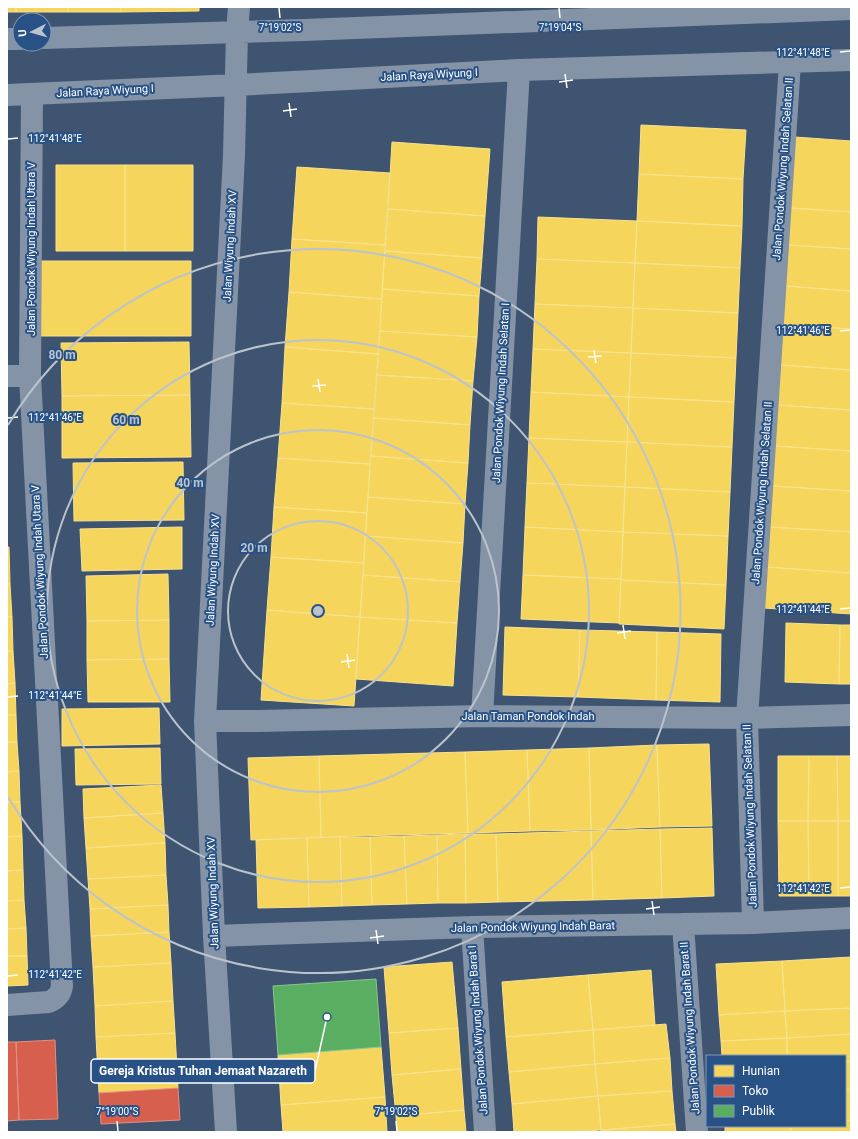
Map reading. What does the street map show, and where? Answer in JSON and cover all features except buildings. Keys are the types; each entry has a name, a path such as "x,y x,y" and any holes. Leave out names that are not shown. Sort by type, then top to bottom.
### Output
{"street":[{"name":"Jalan Wiyung Indah XV","path":"226,1132 214,936 206,721 234,155 239,7"},
{"path":"52,38 237,32 524,14 851,9"},
{"name":"Jalan Raya Wiyung I","path":"7,95 237,85 520,70 851,60"},
{"name":"Jalan Pondok Wiyung Indah Selatan II","path":"753,923 747,718 790,63"},
{"name":"Jalan Pondok Wiyung Indah Selatan I","path":"482,716 520,70"},
{"name":"Jalan Pondok Wiyung Indah Utara V","path":"7,1005 48,1002 54,1000 62,991 30,376 32,94"},
{"path":"7,376 30,376"},
{"name":"Jalan Taman Pondok Indah","path":"206,721 482,716 747,718 851,715"},
{"name":"Jalan Pondok Wiyung Indah Barat","path":"214,936 472,927 753,923 851,918"},
{"name":"Jalan Pondok Wiyung Indah Barat II","path":"683,924 697,1132"},
{"name":"Jalan Pondok Wiyung Indah Barat I","path":"472,927 485,1132"}],"place":[{"name":"Gereja Kristus Tuhan Jemaat Nazareth","path":"327,1017"}]}
